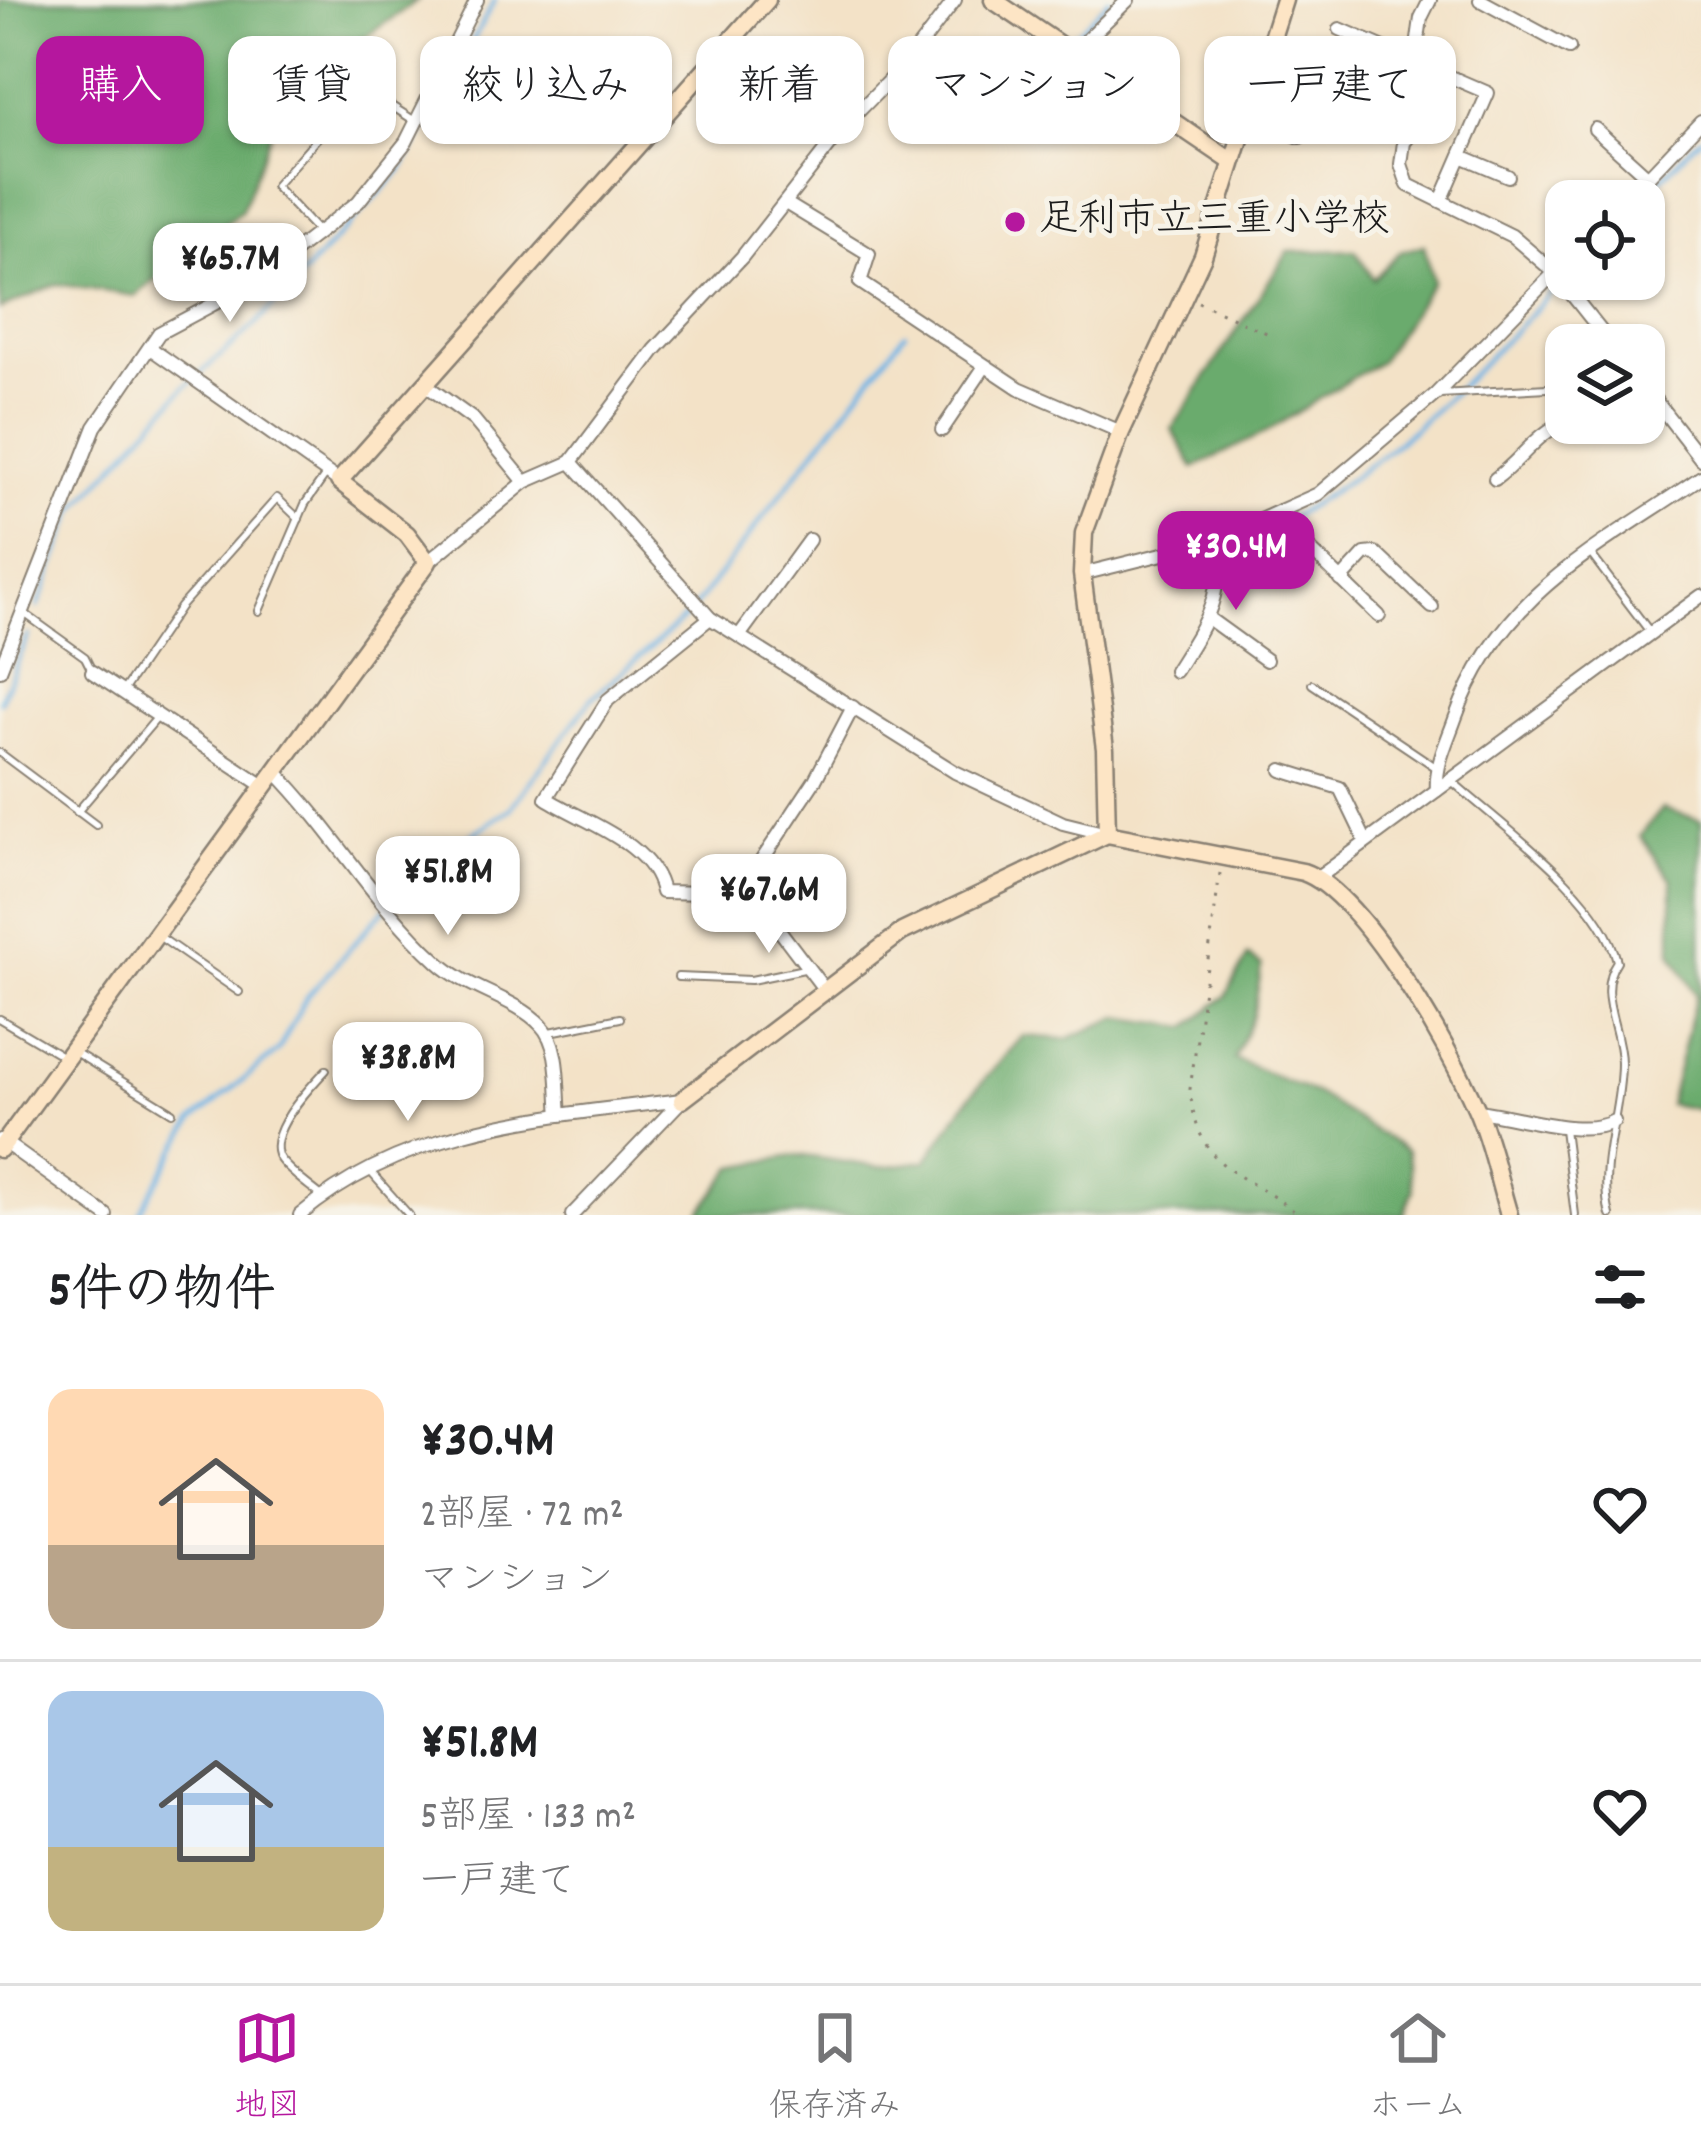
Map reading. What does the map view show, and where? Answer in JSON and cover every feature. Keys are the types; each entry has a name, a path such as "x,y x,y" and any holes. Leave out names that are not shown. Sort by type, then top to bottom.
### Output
{"street":[{"path":"0,670 95,427 150,348 172,325 253,283 358,202 406,142 477,0"},
{"path":"333,477 427,386 766,0"},
{"path":"106,1215 2,1144 428,562 525,482 571,462 655,350 787,204 847,123 909,60 955,0"},
{"path":"993,0 1047,36"},
{"path":"1090,36 1127,0"},
{"path":"1271,36 1284,0"},
{"path":"1422,36 1430,0"},
{"path":"1480,0 1568,48"},
{"path":"1340,29 1356,36"},
{"path":"1441,201 1488,93 1456,79"},
{"path":"1645,180 1701,122"},
{"path":"1180,126 1231,161"},
{"path":"1595,129 1648,177"},
{"path":"1107,834 1105,749 1082,574 1084,533 1094,495 1185,296 1236,144"},
{"path":"1406,144 1401,164 1408,185 1512,236 1545,264"},
{"path":"1461,156 1508,176"},
{"path":"787,204 869,254 860,282 1018,388 1121,432"},
{"path":"1082,574 1211,542 1318,494 1436,394 1545,281"},
{"path":"1576,300 1595,324"},
{"path":"150,348 333,477 407,534 424,550 428,562"},
{"path":"942,430 985,366"},
{"path":"427,386 474,420 525,482"},
{"path":"1665,413 1701,459"},
{"path":"1495,479 1545,432"},
{"path":"571,462 710,618 955,772 1064,823 1319,878 1355,908 1478,1111 1509,1215"},
{"path":"1437,790 1437,768 1490,641 1538,590 1701,477"},
{"path":"1280,511 1296,536 1379,616"},
{"path":"739,636 809,540"},
{"path":"1174,670 1208,618 1216,562 1211,542"},
{"path":"1342,580 1364,554 1375,553 1432,607"},
{"path":"1319,878 1701,596"},
{"path":"710,618 608,700 546,799 637,849 660,878 662,892 752,894"},
{"path":"1208,618 1266,660"},
{"path":"92,672 156,718 270,778 307,803 380,904 438,962 464,983 524,1012 546,1033 552,1041 560,1115"},
{"path":"752,894 760,863 815,780 853,707"},
{"path":"1282,770 1340,788 1366,842"},
{"path":"572,1215 682,1100 902,932 1107,834"},
{"path":"752,894 824,989"},
{"path":"300,1215 368,1169 454,1135 560,1115 682,1100"},
{"path":"1478,1111 1563,1124 1606,1126 1615,1120"}],"lane":[{"path":"318,232 275,186 362,87 415,121"},
{"path":"1436,394 1464,397 1545,389"},
{"path":"259,611 299,519 333,477"},
{"path":"121,694 180,608 277,498 299,519"},
{"path":"1590,554 1652,635"},
{"path":"22,612 85,657 92,672"},
{"path":"1312,684 1437,768"},
{"path":"77,812 156,718"},
{"path":"0,753 96,825"},
{"path":"1452,781 1580,898 1614,950 1617,961 1607,979 1621,1060 1604,1178 1610,1215"},
{"path":"157,934 239,992"},
{"path":"678,977 751,980 808,968"},
{"path":"546,1033 620,1018"},
{"path":"0,1019 172,1112"},
{"path":"323,1197 280,1159 277,1149 291,1108 326,1070"},
{"path":"1563,1124 1575,1215"},
{"path":"368,1169 410,1215"}],"path":[{"path":"1185,296 1273,336"},
{"path":"1221,866 1190,1089 1192,1114 1209,1155 1299,1215"}],"green space":[{"path":"0,0 418,0 367,36 228,36 228,144 267,144 242,210 135,296 57,284 0,309"},
{"path":"1424,245 1433,281 1380,361 1266,432 1194,468 1172,429 1288,252 1355,250 1373,279 1400,252"},
{"path":"1663,808 1701,820 1701,1110 1669,1104 1696,995 1672,953 1672,880 1640,836"},
{"path":"1248,956 1262,966 1253,1016 1234,1059 1317,1094 1407,1151 1413,1190 1404,1215 698,1215 734,1167 798,1155 880,1167 926,1161 971,1095 1023,1036 1067,1039 1119,1017 1188,1027 1226,996"}],"waterway":[{"path":"38,607 75,510 185,387 255,325 402,169 495,0"},
{"path":"1074,36 1109,0"},
{"path":"1659,180 1701,137"},
{"path":"1224,548 1275,525 1367,467 1450,395 1545,299"},
{"path":"138,1215 193,1121 278,1051 306,998 371,924 425,866 510,809 591,699 689,614 905,333"},
{"path":"0,702 29,635"}],"place":[{"name":"足利市立三重小学校","path":"1015,222"}]}
